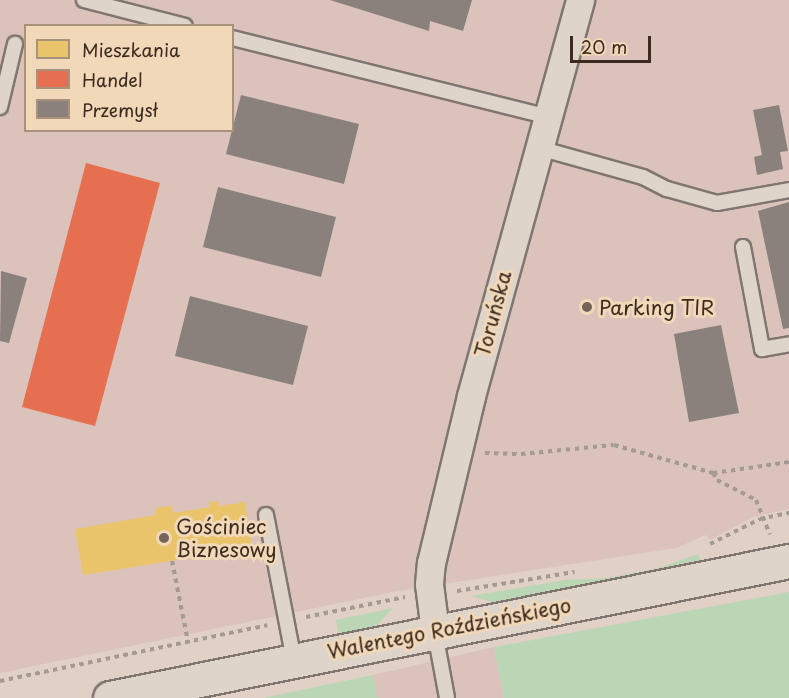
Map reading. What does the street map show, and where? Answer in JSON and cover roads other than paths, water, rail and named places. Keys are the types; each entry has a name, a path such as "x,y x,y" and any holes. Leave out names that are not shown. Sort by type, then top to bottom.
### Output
{"street":[{"name":"Toruńska","path":"435,631 429,577 459,447 580,0"},
{"name":"Walentego Roździeńskiego","path":"110,698 789,561"}],"lane":[{"path":"84,0 177,24"},
{"path":"234,38 548,117"},
{"path":"0,107 15,44"},
{"path":"539,148 643,177 667,189 717,203 789,190"},
{"path":"742,247 762,349 789,344"},
{"path":"266,515 294,660"},
{"path":"435,631 447,698"}],"place":[{"name":"Parking TIR","path":"587,307"},
{"name":"Gościniec Biznesowy","path":"164,538"}]}
